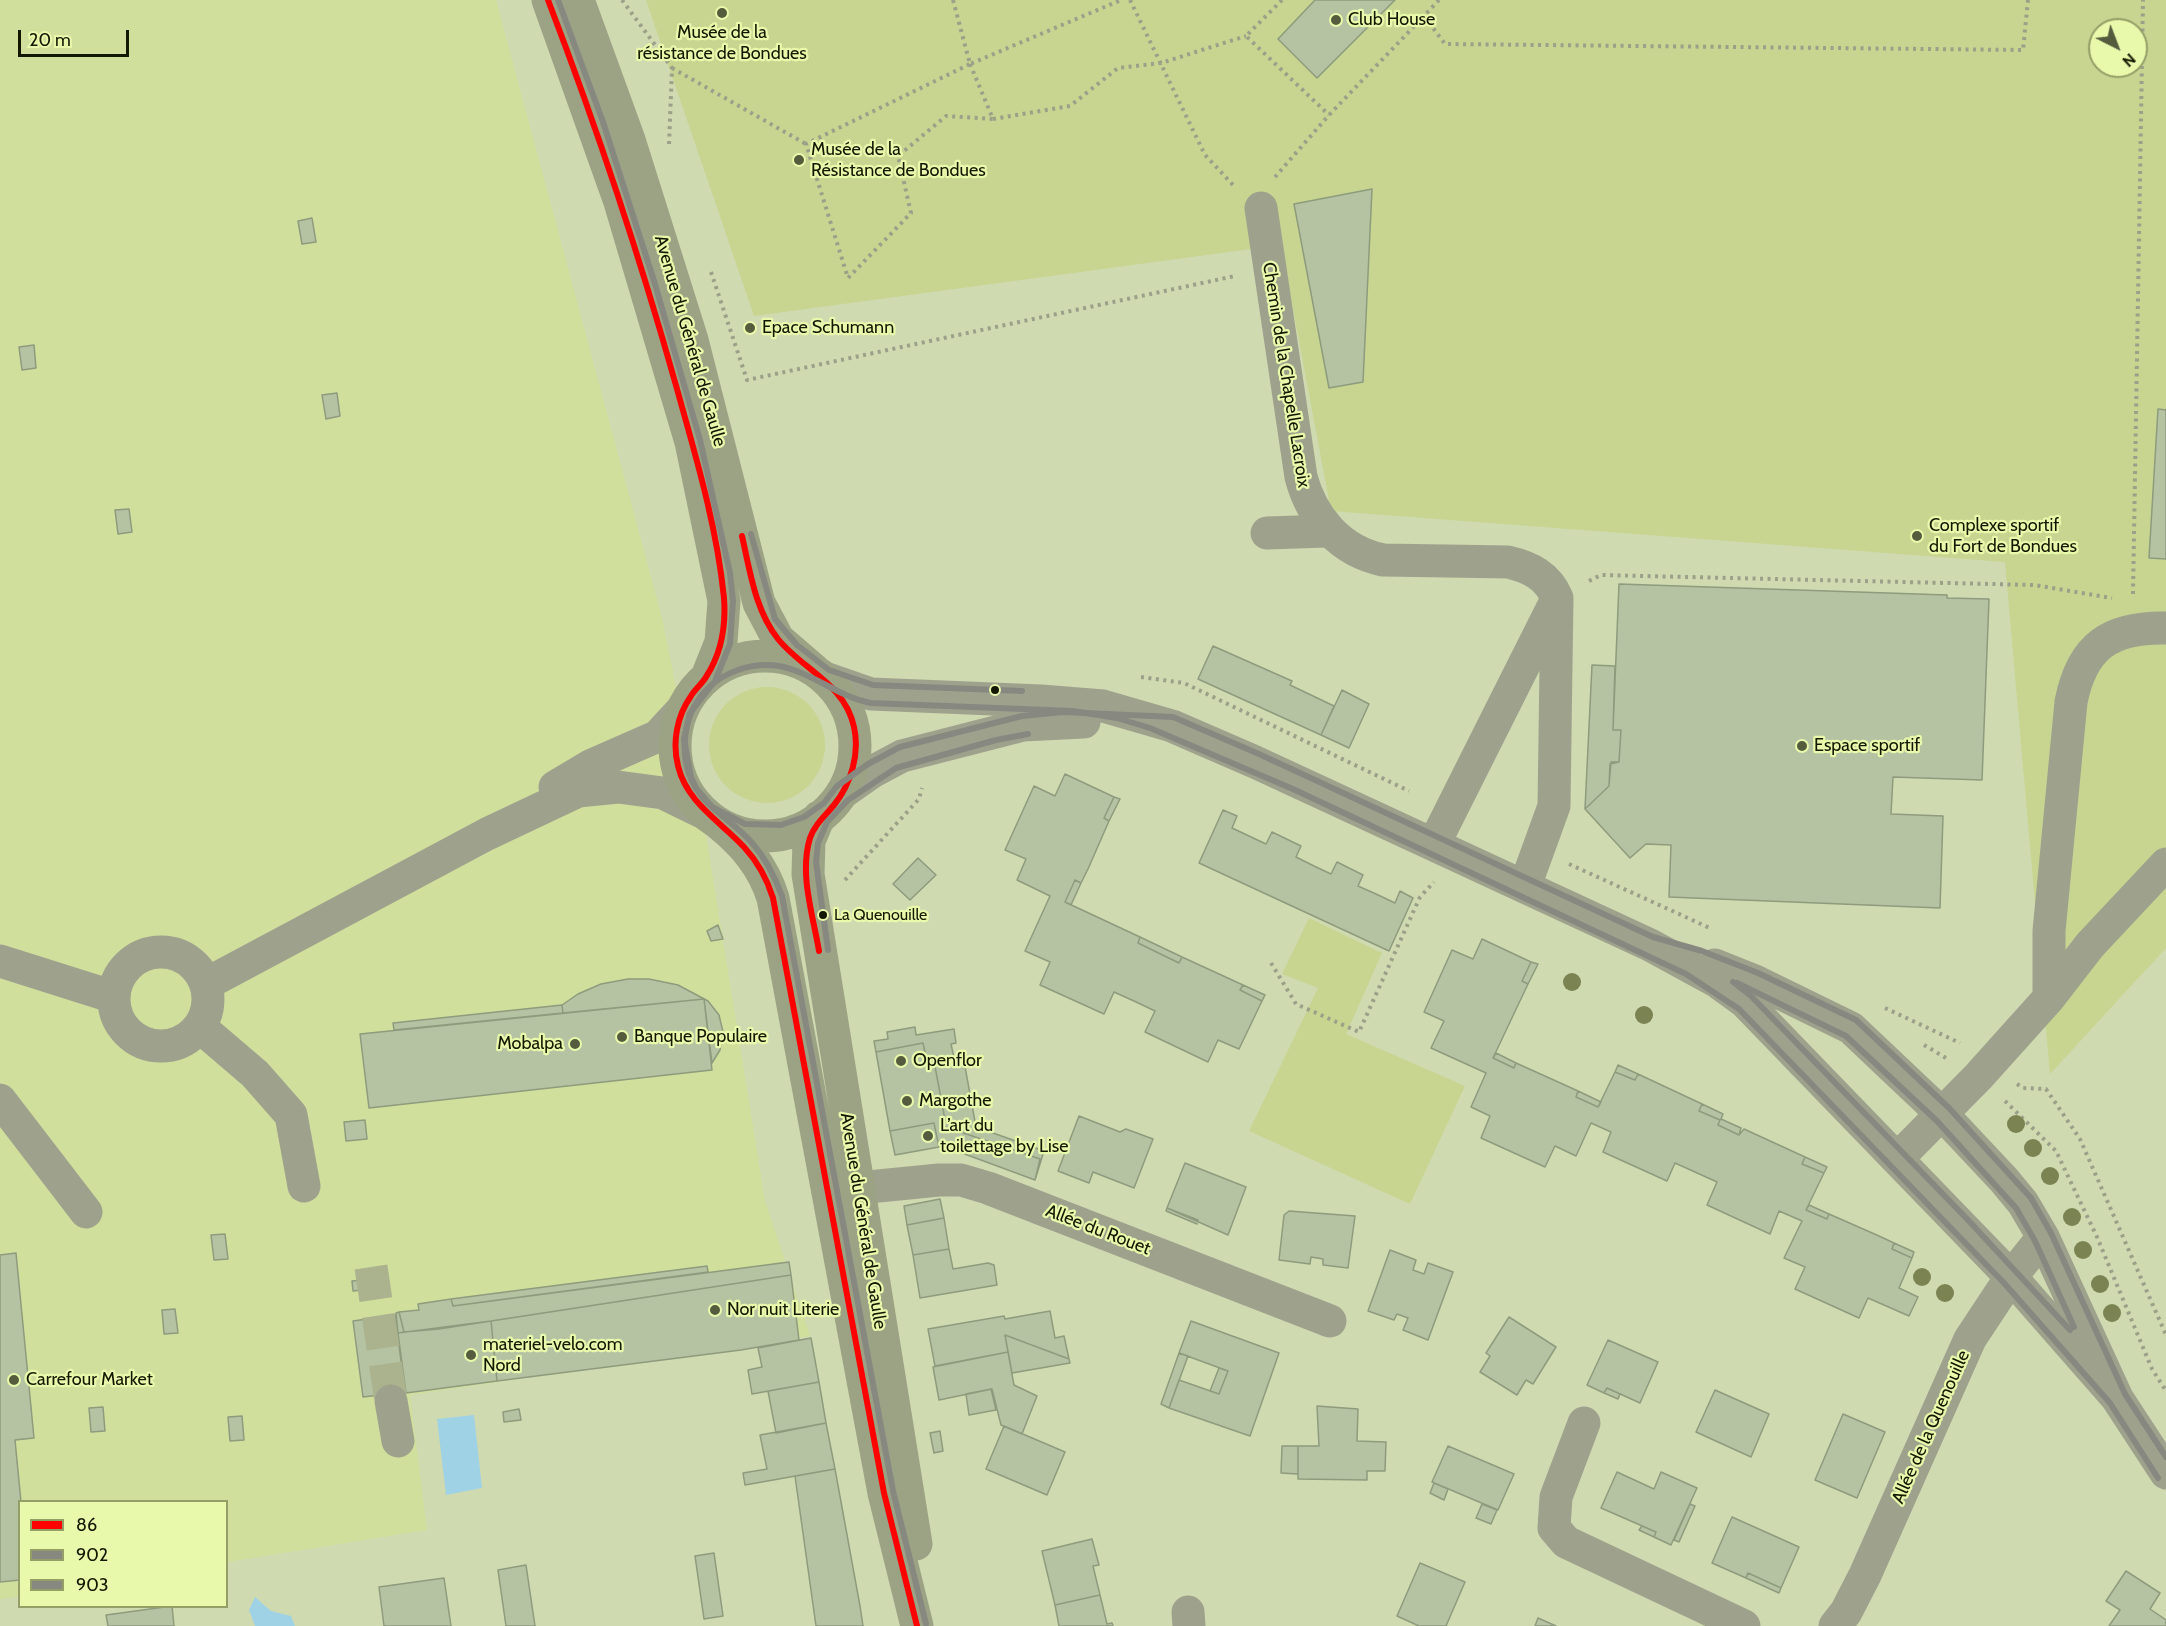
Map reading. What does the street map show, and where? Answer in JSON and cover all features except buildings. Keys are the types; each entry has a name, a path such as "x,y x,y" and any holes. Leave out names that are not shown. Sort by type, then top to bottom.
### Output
{"main road":[{"name":"Avenue du Général de Gaulle","path":"548,0 620,202 693,451 724,601 721,642 707,677"},
{"name":"Avenue du Général de Gaulle","path":"578,0 629,140 689,329 759,603 778,639 819,674"},
{"path":"759,656 788,658 819,674 843,699 854,726 855,754 842,793 819,818 796,830 769,836 742,833 712,819 688,793 677,767 675,738 682,710 689,698 707,677 732,662 759,656"},
{"name":"Avenue du Général de Gaulle","path":"819,818 808,850 808,874 928,1626"},
{"name":"Avenue du Général de Gaulle","path":"712,819 754,859 768,882 773,898 884,1492 917,1626"}],"street":[{"name":"Chemin de la Chapelle Lacroix","path":"1260,208 1301,477 1313,508 1328,531 1364,556 1383,560 1508,562 1524,566 1546,579 1557,598"},
{"path":"1267,533 1328,531"},
{"path":"1446,850 1557,598"},
{"path":"1525,886 1554,806 1557,598"},
{"path":"2049,998 2049,931 2071,702 2076,676 2090,656 2110,637 2145,619"},
{"path":"819,674 871,694 1103,706 1173,726 1525,886 1698,970 1745,1002 2011,1277 2117,1398 2166,1473"},
{"path":"487,834 574,775 658,736 682,710"},
{"path":"842,793 892,760 994,731 1063,721 1173,726"},
{"path":"206,984 487,834 578,791 594,788 629,788 663,793 712,819"},
{"path":"1897,1159 1943,1115 2049,998 2090,945 2166,864"},
{"path":"1650,945 1699,959 1755,981 1851,1028 1943,1115 2010,1188 2043,1237 2117,1398"},
{"path":"164,952 178,955 200,972 206,984 207,1014 200,1027 189,1038 176,1045 160,1047 145,1044 132,1037 121,1026 115,1012 114,997 124,969 136,959 149,953 164,952"},
{"path":"0,961 114,997"},
{"path":"200,1027 255,1074 291,1115 304,1186"},
{"path":"1,1102 86,1212"},
{"name":"Allée du Rouet","path":"858,1188 939,1180 970,1183 1330,1321"},
{"name":"Allée de la Quenouille","path":"1834,1626 1846,1612 1868,1568 1970,1339 2011,1277 2043,1237"},
{"path":"391,1401 398,1440"},
{"path":"1584,1424 1556,1497 1554,1528 1566,1542 1744,1626"}],"path":[{"path":"622,0 672,68 806,144 849,278 911,213 898,156 946,116 993,119 1070,106 1118,68 1161,63 1246,36 1282,0"},
{"path":"953,0 970,64 993,119"},
{"path":"806,144 970,64 1121,0"},
{"path":"1130,0 1205,154 1226,179 1260,208 1276,174 1439,0"},
{"path":"1424,16 1445,44 2023,50 2028,0"},
{"path":"1557,598 1601,575 2034,585 2145,619 2143,0"},
{"path":"1246,36 1329,115"},
{"path":"672,68 669,145 673,156"},
{"path":"710,268 747,380 1268,269"},
{"path":"814,914 887,837 919,799 927,771 926,750"},
{"path":"1271,963 1296,1004 1359,1032 1420,897 1446,850"}],"shaded area":[{"path":"0,0 496,0 662,618 706,835 765,1201 810,1336 410,1395 427,1530 228,1562 228,1500 18,1500 18,1596 0,1599"},
{"name":"Complexe sportif du Fort de Bondues","path":"646,0 2166,0 2166,948 2050,1074 2005,562 1331,511 1281,245 754,316"},
{"path":"767,687 789,691 808,704 821,723 825,745 821,767 808,786 789,799 767,803 745,799 726,786 713,767 709,745 713,723 726,704 745,691"},
{"path":"1309,918 1382,953 1346,1034 1465,1086 1410,1204 1249,1131 1318,988 1282,974"}],"water":[{"path":"474,1415 482,1488 446,1495 437,1419"},
{"path":"255,1597 271,1611 291,1616 295,1626 255,1626 249,1610"}],"tunnel":[{"path":"371,1267 391,1401"}],"transit line":[{"name":"86","path":"548,0 584,96 633,242 677,389 711,519 724,598 723,629 719,649 711,668 682,712 677,730 676,757 682,779 689,791 705,811 749,853 762,871 773,898 884,1493 917,1626"},
{"name":"903","path":"558,0 603,122 655,284 700,440 730,573 733,601 730,644 715,681 690,713 684,739 691,777 696,788 712,807 745,824 781,825 804,817 824,803 837,786 868,764 900,747 1022,716 1063,712 1173,717 1259,754 1653,937 1702,951 1758,973 1856,1020 1949,1108 2031,1198 2051,1233 2125,1394 2166,1457"},
{"name":"903","path":"751,534 775,619 797,645 829,670 873,685 1022,691"},
{"name":"86","path":"742,536 754,590 770,628 788,650 822,678 842,699 849,712 856,737 853,768 845,788 815,828 807,852 806,880 819,951"},
{"name":"902","path":"926,1624 893,1491 782,896 770,868 758,850 703,798 695,786 685,758 687,728 691,714 707,689 722,677 740,669 759,665 779,666 803,673 847,696 871,703 1073,711 1117,718 1150,728 1293,789 1686,974 1739,1009 2004,1283 2110,1403 2158,1478"},
{"name":"902","path":"828,950 816,862 818,843 827,822 848,800 896,768 996,740 1028,734"},
{"name":"903","path":"1733,982 1751,996 1968,1220 2070,1330"},
{"name":"902","path":"1737,983 1846,1036 1937,1121 2016,1208 2035,1241 2074,1327"}],"place":[{"name":"Musée de la résistance de Bondues","path":"722,13"},
{"name":"Club House","path":"1336,20"},
{"name":"Musée de la Résistance de Bondues","path":"799,160"},
{"name":"Epace Schumann","path":"750,328"},
{"name":"Complexe sportif du Fort de Bondues","path":"1917,536"},
{"name":"Espace sportif","path":"1802,746"},
{"name":"La Quenouille","path":"823,915"},
{"name":"Banque Populaire","path":"622,1037"},
{"name":"Mobalpa","path":"575,1044"},
{"name":"Openflor","path":"901,1061"},
{"name":"Margothe","path":"907,1101"},
{"name":"L’art du toilettage by Lise","path":"928,1136"},
{"name":"Nor nuit Literie","path":"715,1310"},
{"name":"materiel-velo.com Nord","path":"471,1355"},
{"name":"Carrefour Market","path":"14,1380"}]}
